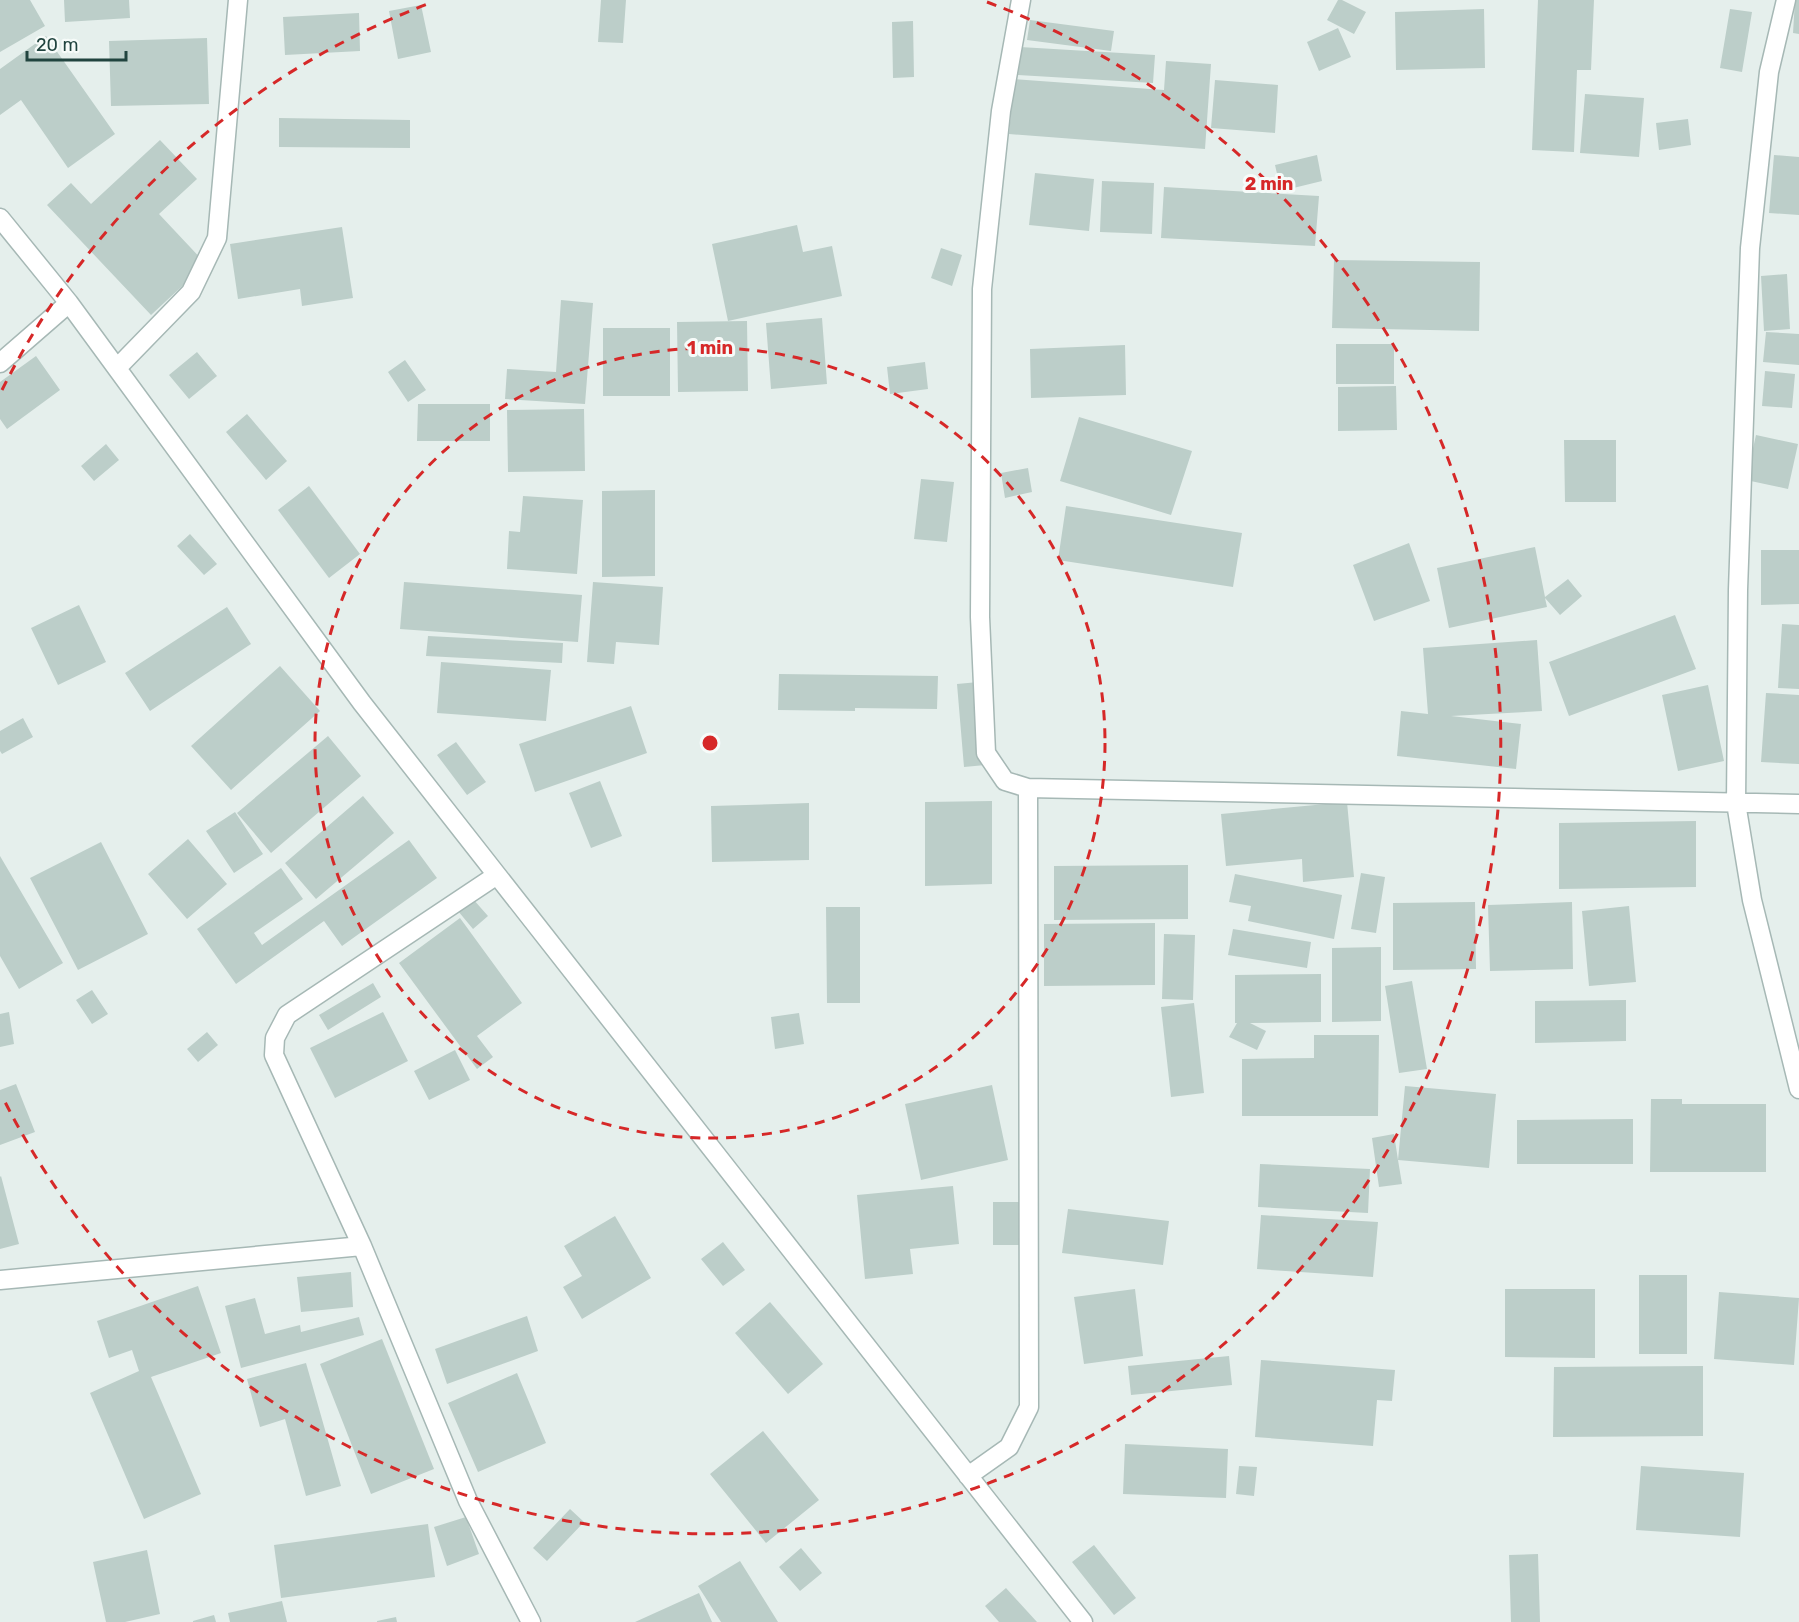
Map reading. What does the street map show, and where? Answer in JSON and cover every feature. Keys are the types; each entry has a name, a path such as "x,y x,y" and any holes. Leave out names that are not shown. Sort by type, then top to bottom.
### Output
{"street":[{"path":"117,368 191,292 217,238 238,0"},
{"path":"1021,0 1001,111 982,289 980,617 986,753 1005,782 1028,788 1799,804"},
{"path":"1786,0 1769,72 1749,248 1738,590 1736,803 1752,900 1799,1089"},
{"path":"0,218 69,303 362,703 1083,1622"},
{"path":"0,363 69,303"},
{"path":"968,1476 1009,1447 1029,1407 1028,788"},
{"path":"497,875 287,1015 275,1038 274,1055 362,1246 468,1501 531,1622"},
{"path":"0,1280 362,1246"}],"building":[{"path":"0,0 30,0 45,26 0,52"},
{"path":"64,0 129,0 130,18 65,22"},
{"path":"601,0 626,0 623,43 598,42"},
{"path":"1338,0 1366,12 1354,34 1327,20"},
{"path":"1538,0 1594,0 1591,70 1577,70 1574,152 1532,150"},
{"path":"1795,0 1799,0 1799,34 1793,33"},
{"path":"421,5 431,52 398,59 389,11"},
{"path":"1484,9 1485,68 1396,70 1395,12"},
{"path":"1730,9 1752,12 1742,72 1720,68"},
{"path":"359,13 360,51 285,55 283,17"},
{"path":"1030,20 1114,31 1111,51 1027,40"},
{"path":"913,21 914,77 893,78 892,22"},
{"path":"1338,28 1351,57 1319,71 1307,42"},
{"path":"46,36 115,134 68,168 21,100 0,115 0,69"},
{"path":"207,38 209,104 111,106 109,41"},
{"path":"1020,47 1155,55 1153,83 1018,75"},
{"path":"1166,61 1211,64 1205,149 1009,134 1014,79 1164,90"},
{"path":"1215,80 1278,85 1275,133 1211,128"},
{"path":"1585,94 1644,98 1639,157 1580,153"},
{"path":"279,118 410,120 410,148 279,147"},
{"path":"1688,119 1691,145 1659,150 1656,123"},
{"path":"160,140 197,179 159,214 206,264 151,315 47,205 71,183 91,204"},
{"path":"1317,155 1322,181 1281,191 1275,165"},
{"path":"1774,155 1799,157 1799,215 1769,213"},
{"path":"1035,173 1094,179 1089,231 1029,225"},
{"path":"1102,181 1154,183 1152,234 1100,232"},
{"path":"1164,187 1319,196 1315,246 1161,238"},
{"path":"797,225 803,252 832,246 842,296 728,321 712,244"},
{"path":"342,227 353,298 302,306 300,289 238,299 230,244"},
{"path":"941,248 962,255 952,286 931,278"},
{"path":"1334,260 1480,262 1479,331 1332,328"},
{"path":"1787,274 1790,329 1764,331 1761,276"},
{"path":"561,300 593,303 585,404 505,399 507,369 556,372"},
{"path":"822,318 827,384 771,389 766,323"},
{"path":"747,321 748,391 678,392 677,322"},
{"path":"603,328 670,328 670,396 603,396"},
{"path":"1766,332 1799,334 1799,365 1763,362"},
{"path":"1336,344 1394,344 1394,384 1336,384"},
{"path":"1125,345 1126,395 1031,398 1030,349"},
{"path":"197,352 217,376 189,399 169,375"},
{"path":"36,356 60,390 7,429 0,419 0,382"},
{"path":"405,360 426,390 408,402 388,372"},
{"path":"925,362 928,389 890,394 887,367"},
{"path":"1765,371 1795,374 1792,408 1762,406"},
{"path":"1396,386 1397,430 1338,431 1338,387"},
{"path":"418,404 490,404 490,441 417,441"},
{"path":"584,409 585,471 508,472 507,410"},
{"path":"247,414 287,461 266,480 226,432"},
{"path":"1079,417 1192,451 1171,515 1060,481"},
{"path":"1756,435 1798,444 1788,489 1746,480"},
{"path":"1564,440 1616,440 1616,502 1565,502"},
{"path":"106,444 119,460 94,481 81,466"},
{"path":"1028,468 1032,492 1005,498 1001,473"},
{"path":"921,479 954,482 947,542 914,539"},
{"path":"309,486 360,554 329,578 278,510"},
{"path":"655,490 655,576 602,577 602,491"},
{"path":"523,496 583,500 577,574 507,569 509,531 520,532"},
{"path":"1066,506 1242,533 1233,587 1058,560"},
{"path":"190,534 217,564 204,575 177,546"},
{"path":"1409,543 1430,601 1374,621 1353,565"},
{"path":"1535,547 1545,597 1568,579 1582,596 1560,615 1545,598 1547,607 1449,628 1437,568"},
{"path":"1761,550 1799,550 1799,604 1761,605"},
{"path":"404,582 582,595 578,642 400,629"},
{"path":"593,582 663,587 659,645 616,642 614,664 587,662"},
{"path":"79,605 106,662 58,685 31,628"},
{"path":"227,607 251,644 150,711 125,673"},
{"path":"1675,615 1696,669 1569,716 1549,662"},
{"path":"1782,624 1799,625 1799,689 1778,688"},
{"path":"428,636 563,643 562,663 426,656"},
{"path":"1537,640 1542,711 1451,716 1521,724 1516,769 1397,756 1401,711 1428,714 1423,648"},
{"path":"441,662 551,670 546,721 437,713"},
{"path":"280,666 320,711 231,790 191,746"},
{"path":"779,674 938,676 937,709 778,710"},
{"path":"989,681 996,764 964,767 957,684"},
{"path":"1708,685 1724,761 1678,771 1662,695"},
{"path":"1766,693 1799,695 1799,764 1761,762"},
{"path":"631,706 647,753 535,792 519,744"},
{"path":"23,718 33,737 2,754 0,731"},
{"path":"328,736 361,776 271,853 237,813"},
{"path":"456,742 486,782 467,795 437,755"},
{"path":"600,781 622,836 591,848 569,793"},
{"path":"363,796 394,833 316,899 285,863"},
{"path":"992,801 992,884 925,886 925,802"},
{"path":"1347,802 1354,877 1303,882 1302,859 1226,866 1221,814"},
{"path":"809,803 809,860 712,862 711,806"},
{"path":"235,812 263,854 234,873 206,831"},
{"path":"1696,821 1696,887 1559,889 1559,823"},
{"path":"188,839 227,884 187,919 148,874"},
{"path":"409,840 437,878 342,946 324,921 236,984 197,929 281,868 303,899 254,933 262,945"},
{"path":"101,842 148,934 78,970 30,878"},
{"path":"0,856 63,963 19,989 0,956"},
{"path":"1188,865 1188,919 1054,920 1054,866"},
{"path":"1361,873 1385,877 1376,933 1351,929"},
{"path":"1235,874 1342,895 1334,939 1248,921 1251,906 1229,902"},
{"path":"473,899 488,916 473,929 458,911"},
{"path":"1475,902 1476,969 1393,970 1393,903"},
{"path":"1572,902 1573,969 1490,971 1488,905"},
{"path":"1629,906 1636,982 1589,986 1582,911"},
{"path":"826,907 860,907 860,1003 827,1003"},
{"path":"460,918 522,1003 477,1036 493,1057 477,1069 399,963"},
{"path":"1155,923 1155,985 1044,986 1044,924"},
{"path":"1233,929 1311,942 1307,968 1228,955"},
{"path":"1164,934 1195,935 1193,1000 1162,999"},
{"path":"1381,947 1381,1021 1332,1022 1332,948"},
{"path":"1321,974 1321,1022 1250,1023 1266,1031 1257,1050 1229,1037 1237,1023 1235,1023 1235,975"},
{"path":"1412,981 1427,1069 1399,1073 1385,986"},
{"path":"373,983 381,997 328,1030 319,1015"},
{"path":"92,990 108,1014 92,1024 76,1000"},
{"path":"1626,1000 1626,1041 1535,1043 1535,1001"},
{"path":"1194,1003 1204,1093 1171,1097 1161,1007"},
{"path":"9,1012 14,1044 0,1047 0,1014"},
{"path":"383,1012 408,1061 335,1098 310,1048"},
{"path":"799,1013 804,1044 775,1049 771,1017"},
{"path":"207,1032 218,1045 198,1062 187,1049"},
{"path":"1314,1035 1379,1035 1378,1116 1242,1116 1242,1059 1314,1058"},
{"path":"455,1050 470,1080 429,1100 414,1071"},
{"path":"16,1084 35,1132 0,1145 0,1090"},
{"path":"992,1085 1008,1160 921,1180 905,1104"},
{"path":"1405,1086 1496,1094 1489,1168 1398,1160"},
{"path":"1651,1099 1682,1099 1682,1104 1766,1104 1766,1172 1650,1172"},
{"path":"1633,1119 1633,1164 1517,1164 1517,1120"},
{"path":"1394,1134 1402,1184 1379,1187 1372,1138"},
{"path":"1260,1164 1370,1169 1368,1213 1258,1207"},
{"path":"0,1177 19,1244 0,1249"},
{"path":"953,1186 959,1244 910,1249 913,1274 865,1279 857,1195"},
{"path":"993,1202 1022,1202 1022,1245 993,1245"},
{"path":"1068,1209 1169,1221 1163,1265 1062,1253"},
{"path":"1261,1215 1378,1222 1373,1277 1257,1269"},
{"path":"615,1216 651,1278 582,1319 563,1287 582,1276 564,1246"},
{"path":"723,1242 745,1270 723,1286 701,1259"},
{"path":"351,1272 353,1307 301,1312 297,1277"},
{"path":"1639,1275 1687,1275 1687,1354 1639,1354"},
{"path":"198,1286 221,1353 151,1377 201,1494 144,1519 90,1393 139,1371 132,1350 109,1358 97,1321"},
{"path":"1135,1289 1143,1356 1084,1364 1074,1297"},
{"path":"1505,1289 1595,1289 1595,1358 1505,1357"},
{"path":"1719,1292 1799,1298 1794,1365 1714,1359"},
{"path":"255,1298 265,1334 300,1325 301,1332 359,1317 364,1335 241,1368 225,1306"},
{"path":"770,1302 823,1364 788,1394 735,1333"},
{"path":"527,1316 538,1351 447,1384 435,1349"},
{"path":"382,1339 434,1469 371,1494 320,1364"},
{"path":"1229,1356 1232,1385 1131,1395 1128,1366"},
{"path":"1261,1360 1395,1370 1392,1401 1377,1400 1373,1446 1255,1437"},
{"path":"306,1363 341,1486 306,1496 285,1419 260,1427 247,1379"},
{"path":"1703,1366 1703,1436 1553,1437 1554,1367"},
{"path":"517,1373 546,1443 478,1472 448,1403"},
{"path":"763,1431 819,1500 766,1543 710,1474"},
{"path":"1125,1444 1228,1449 1226,1498 1123,1494"},
{"path":"1239,1466 1257,1467 1254,1496 1236,1494"},
{"path":"1641,1466 1744,1473 1740,1537 1636,1530"},
{"path":"570,1509 584,1522 547,1561 533,1548"},
{"path":"466,1517 479,1554 447,1566 434,1527"},
{"path":"428,1524 435,1577 281,1598 274,1545"},
{"path":"1094,1545 1136,1598 1114,1615 1072,1562"},
{"path":"801,1548 822,1573 800,1591 779,1567"},
{"path":"147,1550 160,1614 125,1622 106,1622 93,1562"},
{"path":"1538,1554 1540,1622 1511,1622 1509,1555"},
{"path":"740,1561 778,1622 721,1622 698,1586"},
{"path":"1006,1588 1037,1622 999,1622 985,1606"},
{"path":"699,1593 712,1622 635,1622"},
{"path":"282,1601 287,1622 230,1622 228,1613"},
{"path":"214,1615 216,1622 193,1622 193,1621"},
{"path":"396,1617 397,1622 377,1622 377,1621"}]}
